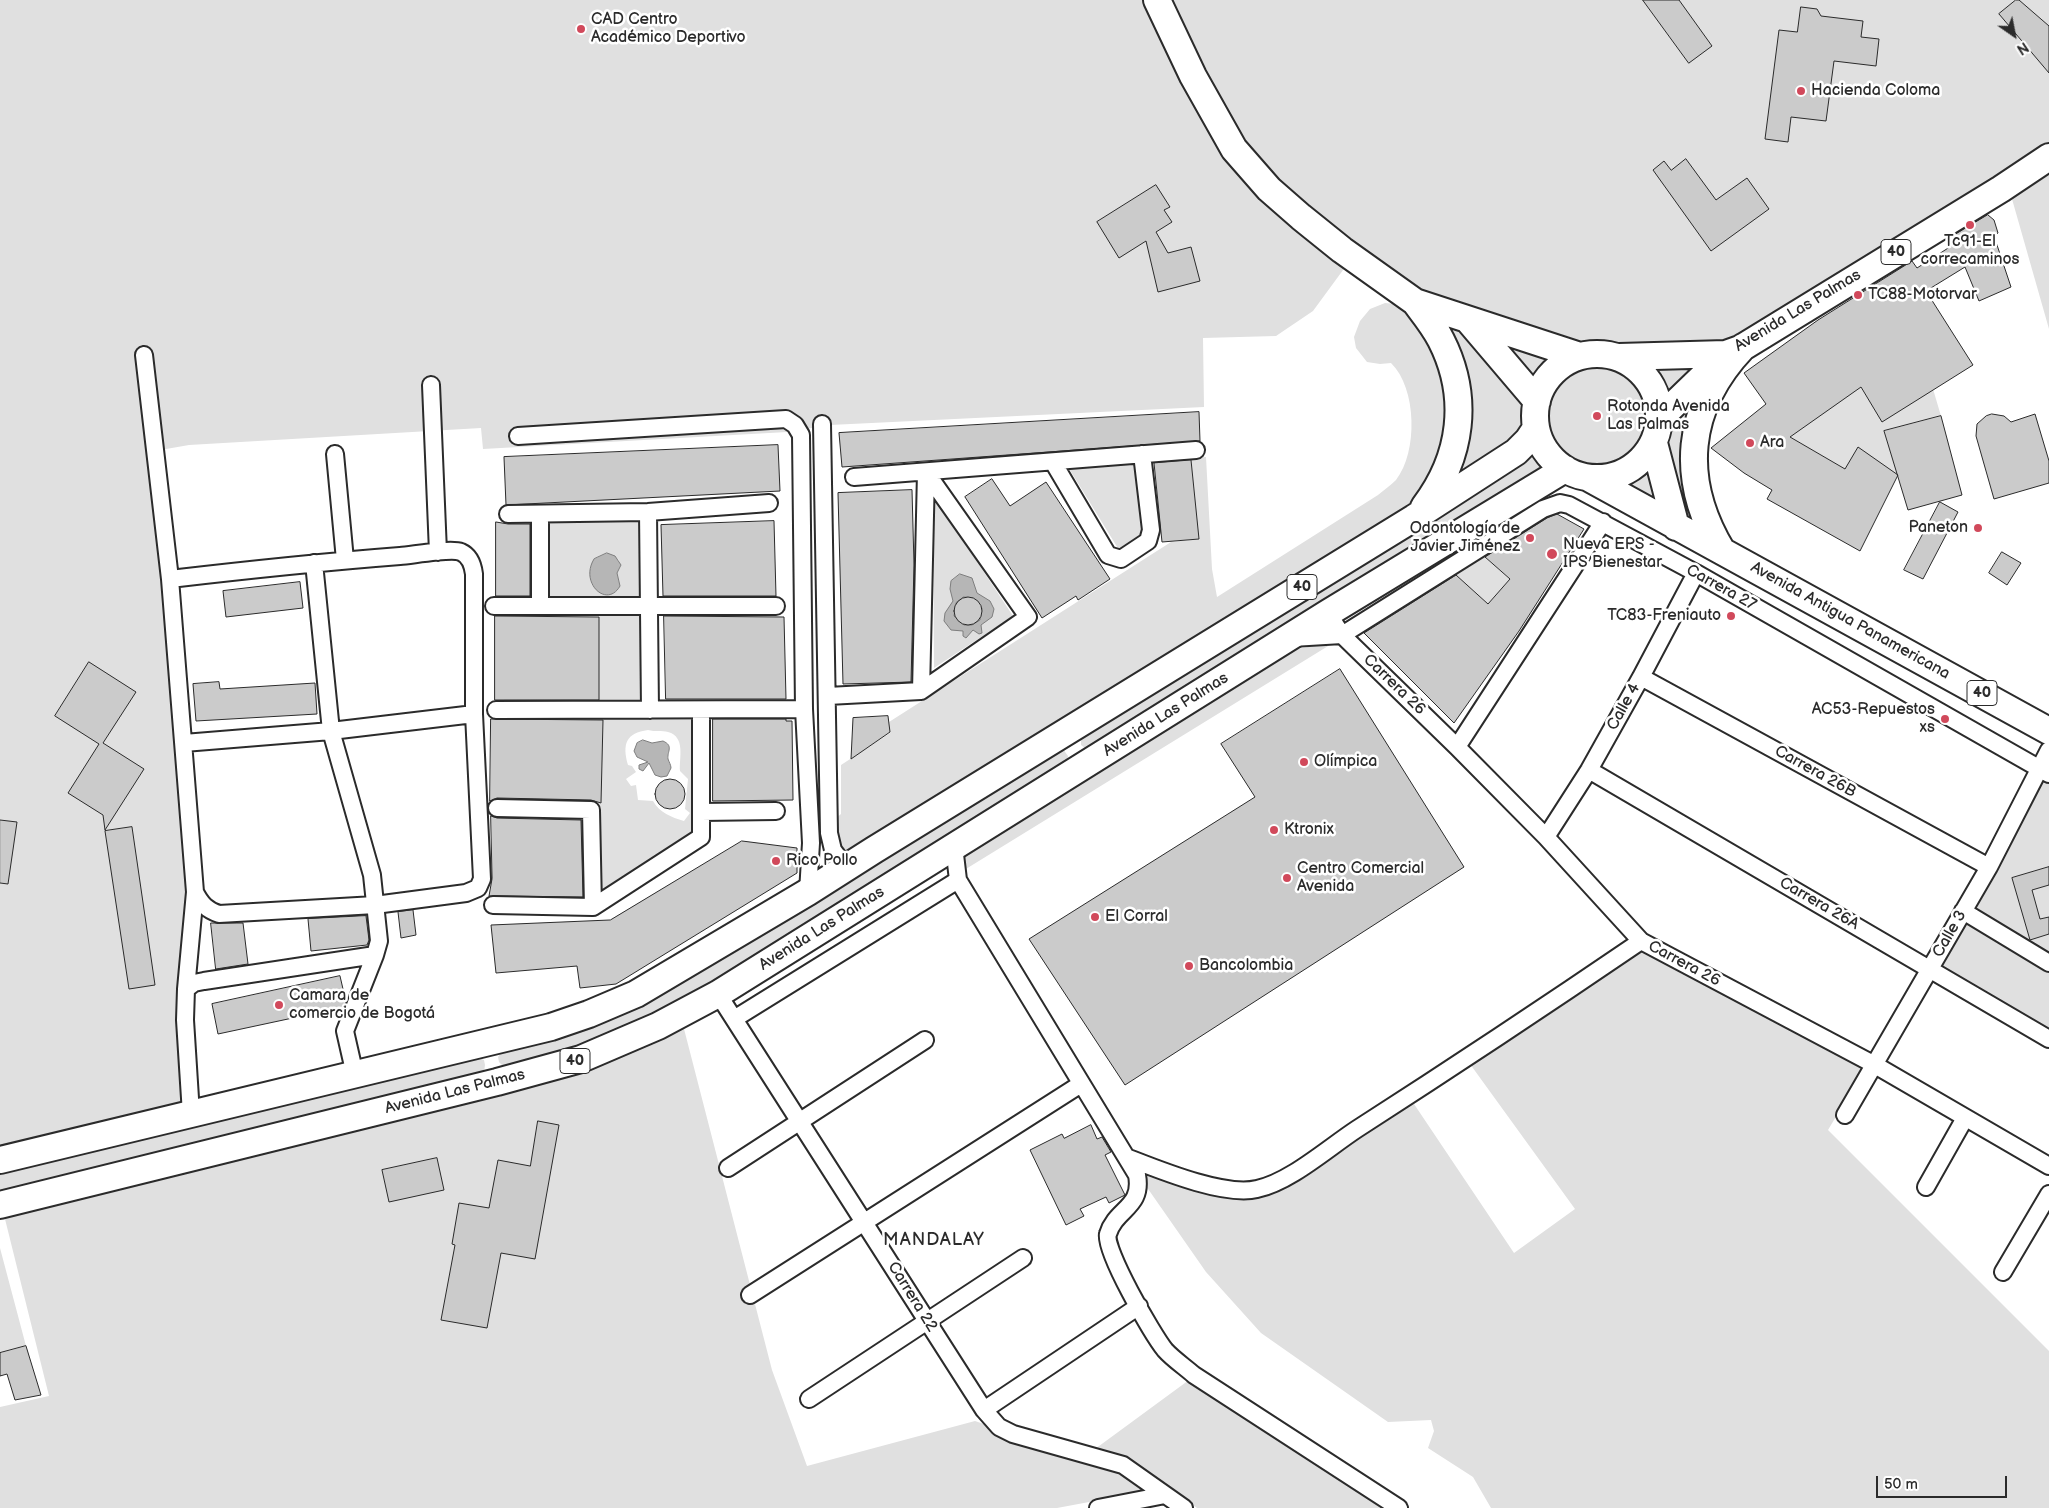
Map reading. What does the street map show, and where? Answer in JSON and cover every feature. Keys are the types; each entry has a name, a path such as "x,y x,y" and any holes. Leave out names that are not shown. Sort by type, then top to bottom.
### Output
{"main road":[{"name":"40","path":"1157,0 1192,76 1234,149 1269,189 1300,217 1342,250 1415,302 1580,356"},
{"name":"Avenida Las Palmas","path":"1660,418 1735,351 2001,189 2049,157"},
{"path":"1414,518 1432,497 1444,477 1455,446 1458,420 1456,386 1450,360 1436,331 1415,302"},
{"path":"1469,321 1537,402 1536,428"},
{"path":"1722,551 1706,523 1700,506 1695,477 1695,442 1701,416 1714,385 1735,351"},
{"name":"Avenida Las Palmas","path":"1619,357 1735,351"},
{"name":"40","path":"1536,428 1545,450 1553,460 1565,469 1589,478 1608,478 1629,470 1645,457 1654,443 1660,418 1658,400 1647,378 1634,365 1619,357 1600,353 1580,356 1564,364 1550,376 1542,387 1537,402"},
{"name":"40","path":"0,1160 550,1027 589,1014 636,994 808,892 1414,518 1516,452 1528,440 1536,428"},
{"name":"40","path":"1654,443 1676,527"},
{"name":"Avenida Las Palmas","path":"0,1205 497,1082 581,1059 658,1026 718,994 1328,613 1565,469"},
{"name":"Avenida Antigua Panamericana","path":"1589,478 2049,730"},
{"path":"1059,736 1087,764"},
{"path":"488,1042 497,1082"}],"street":[{"path":"144,355 170,579 195,892 185,1020 191,1114"},
{"path":"431,385 438,552"},
{"path":"518,436 786,418 795,425 801,436 804,710 811,843 808,892"},
{"path":"822,424 829,833 833,850 846,868"},
{"path":"854,477 1196,450"},
{"path":"335,454 345,560"},
{"path":"1053,462 1108,555 1120,559 1148,541 1151,530 1142,454"},
{"path":"828,696 921,691 1028,618 926,472"},
{"path":"921,691 926,472"},
{"path":"508,514 648,512 769,503"},
{"name":"Carrera 27","path":"1342,635 1551,505 1560,503 1569,505 1603,522 1696,573 2044,772"},
{"path":"648,512 650,710"},
{"path":"540,514 540,605"},
{"path":"1457,747 1603,522"},
{"path":"170,579 314,563 455,551 463,553 473,568 474,714 482,879 480,885 471,892 466,893 375,905 219,914 206,908 195,892"},
{"path":"314,563 331,731 372,874 379,941 375,956 345,1031 354,1075"},
{"name":"Calle 4","path":"1546,837 1589,770 1642,677 1696,573"},
{"path":"494,606 776,606"},
{"name":"Carrera 26","path":"1328,613 1342,635 1546,837 1641,941 1875,1065 2049,1166"},
{"path":"1288,639 1342,635"},
{"name":"Carrera 26B","path":"1642,677 1989,867"},
{"path":"496,710 804,710"},
{"path":"493,906 593,907 701,837 701,710"},
{"path":"184,743 331,731 474,714"},
{"name":"Calle 3","path":"1845,1115 2044,772 2049,750"},
{"name":"Carrera 26A","path":"1589,770 2049,1039"},
{"path":"497,808 591,810 593,907"},
{"path":"701,812 776,810"},
{"path":"954,846 958,880 1137,1175 1139,1187 1133,1202 1114,1221 1107,1236 1111,1255 1138,1306 1165,1350 1194,1375 1399,1508"},
{"path":"929,862 958,880"},
{"path":"734,1019 958,880"},
{"path":"1963,911 2049,963"},
{"path":"1126,1157 1158,1170 1210,1186 1238,1191 1257,1189 1282,1180 1340,1140 1494,1041 1641,941"},
{"path":"186,989 194,983 204,981 375,956"},
{"name":"Carrera 22","path":"718,994 984,1410 999,1427 1013,1434 1123,1465 1184,1508"},
{"path":"728,1168 926,1040"},
{"path":"750,1295 1081,1084"},
{"path":"1926,1187 1965,1118"},
{"path":"2004,1272 2049,1194"},
{"path":"809,1399 1023,1258"},
{"path":"984,1410 1138,1306"},
{"path":"1098,1508 1165,1495"}],"shaded area":[{"path":"0,0 1145,0 1182,81 1346,266 1313,311 1276,336 1203,338 1204,407 830,425 787,432 483,449 481,428 189,445 149,452 164,584 189,897 186,1104 0,1150"},
{"path":"1169,0 2049,0 2049,144 1731,342 1619,346 1600,343 1581,345 1420,293 1368,255 1277,181 1242,143 1202,72"},
{"path":"2049,175 2049,329 2012,199"},
{"path":"1385,303 1396,304 1407,309 1427,337 1444,378 1447,431 1436,470 1408,510 846,855 838,846 836,818 841,814 841,765 890,733 889,722 1171,542 1198,539 1191,458 1206,457 1212,569 1217,597 1378,495 1396,480 1403,468 1411,437 1410,404 1406,388 1400,374 1391,363 1367,362 1356,348 1354,337 1360,321 1370,309"},
{"path":"1818,320 1882,421 1933,389 1941,416 1884,431 1898,475 1845,469 1790,437 1850,394 1805,330"},
{"path":"1443,322 1463,330 1525,404 1525,425 1516,439 1452,482"},
{"path":"1501,342 1554,358 1542,369 1533,382"},
{"path":"1597,364 1617,368 1634,379 1645,396 1649,416 1645,436 1634,453 1617,464 1597,468 1577,464 1560,453 1549,436 1545,416 1549,396 1560,379 1577,368"},
{"path":"1701,365 1667,397 1662,381 1651,366"},
{"path":"1699,394 1697,527 1685,520 1665,444 1669,424"},
{"path":"1533,453 1545,466 1086,749 1081,745 1081,735"},
{"path":"1134,464 1144,535 1119,550 1068,467"},
{"path":"1649,466 1660,506 1622,485 1638,477"},
{"path":"933,495 1013,616 934,668"},
{"path":"641,518 642,600 547,599 546,520","holes":["597,557 618,559 621,566 617,573 620,586 613,593 609,594 597,590 591,583 590,567"]},
{"path":"607,553 615,556 621,565 617,573 620,586 615,592 608,595 596,590 590,577 590,568 594,559"},
{"path":"1482,555 1510,579 1488,604 1454,573"},
{"path":"960,574 972,578 977,593 990,601 994,609 992,617 981,625 982,633 979,634 973,630 966,638 963,636 963,631 951,630 944,621 945,613 953,601 950,589 951,581","holes":["964,597 973,598 982,608 980,620 972,625 964,625 954,616 956,603"]},
{"path":"599,613 642,613 643,704 599,703"},
{"path":"1333,643 961,872 960,854 1290,650"},
{"path":"603,716 695,716 695,833 599,895 590,803 601,802","holes":["641,732 668,732 674,735 679,743 681,754 680,771 688,779 685,809 690,813 684,821 666,814 653,801 638,800 636,785 631,786 626,779 636,772 632,766 628,765 626,758 626,745 630,737"]},
{"path":"643,740 652,743 663,741 668,745 668,759 671,768 667,776 655,775 649,763 643,771 639,769 639,765 648,762 637,757 634,751 637,743"},
{"path":"1063,749 1068,756 1067,762 712,985 655,1016 579,1049 505,1068 499,1062 498,1057 502,1051"},
{"path":"2042,778 2049,782 2049,1031 1939,966"},
{"path":"1642,949 1865,1068 1828,1130 2049,1351 2049,1508 1491,1508 1473,1477 1428,1448 1434,1431 1431,1420 1388,1422 1261,1333 1206,1272 1146,1186 1144,1173 1141,1170 1237,1198 1412,1101 1514,1253 1575,1209 1470,1064"},
{"path":"683,1025 772,1370 807,1466 975,1421 1119,1470 1148,1491 1057,1508 0,1508 0,1407 49,1396 4,1215"},
{"path":"477,1057 484,1060 484,1072 0,1195 0,1171"},
{"path":"0,1248 26,1346 0,1353"},
{"path":"1189,1380 1386,1508 1197,1508 1126,1458 1095,1449"}],"building":[{"path":"1643,0 1679,0 1712,46 1689,63"},
{"path":"2016,0 2019,0 2049,26 2049,73 1999,14"},
{"name":"Hacienda Coloma","path":"1801,7 1817,9 1821,16 1863,21 1861,37 1879,39 1876,66 1834,61 1826,121 1791,117 1788,142 1765,139 1779,30 1797,32"},
{"path":"1686,159 1716,200 1747,178 1769,209 1711,251 1653,170 1664,161 1671,170"},
{"path":"1156,185 1170,207 1164,210 1172,222 1156,232 1168,253 1191,247 1200,281 1158,292 1146,241 1119,258 1097,222"},
{"path":"1988,215 1994,220 1998,233 1994,236 2011,287 1979,301 1965,267 1926,291 1973,365 1882,422 1861,387 1790,437 1845,469 1858,447 1898,475 1860,551 1767,499 1772,490 1744,473 1711,448 1766,404 1744,373 1818,320 1912,261 1917,268 1956,243 1953,236"},
{"path":"1199,412 1200,441 842,467 839,433"},
{"path":"1992,414 2004,416 2011,422 2035,414 2049,461 2049,483 1994,499 1976,436 1977,424 1986,416"},
{"path":"1941,416 1962,495 1908,510 1884,431"},
{"path":"778,445 780,491 506,505 504,457"},
{"path":"1191,460 1199,539 1162,542 1154,463"},
{"path":"992,479 1010,506 1046,482 1110,579 1078,600 1076,596 1042,618 965,497"},
{"path":"912,490 914,565 911,682 843,684 838,493"},
{"path":"1940,502 1958,512 1923,579 1904,570"},
{"path":"1557,514 1584,529 1519,631 1454,723 1364,633 1456,575 1488,604 1510,579 1485,557 1547,518"},
{"path":"774,521 776,596 663,596 661,525"},
{"path":"496,522 530,524 530,596 496,596"},
{"path":"2002,552 2021,563 2007,585 1989,573"},
{"path":"300,582 303,608 226,617 223,591"},
{"path":"968,597 978,601 982,611 978,621 968,625 958,621 954,611 958,601"},
{"path":"495,616 599,617 599,700 495,700"},
{"path":"664,616 784,617 786,699 666,699"},
{"path":"89,662 136,692 103,743 144,769 105,830 103,815 68,793 99,744 55,716"},
{"name":"Centro Comercial Avenida","path":"1340,669 1464,867 1125,1085 1029,939 1255,797 1221,744"},
{"path":"219,682 220,689 315,683 317,714 196,721 193,684"},
{"path":"888,716 890,732 851,759 853,718"},
{"path":"491,719 603,720 601,803 591,800 497,798 490,801"},
{"path":"713,719 786,719 786,721 792,721 793,800 713,801"},
{"path":"670,779 676,780 684,788 684,800 676,808 670,809 664,808 656,800 655,794 656,788 664,780"},
{"path":"491,816 497,818 581,820 583,897 489,896 492,879"},
{"path":"0,820 17,822 8,884 0,883"},
{"path":"132,827 155,985 129,989 105,831"},
{"path":"742,841 797,848 797,873 616,984 580,988 577,966 496,973 491,925 610,920"},
{"path":"2049,867 2049,885 2032,890 2040,919 2049,917 2049,934 2030,940 2012,878"},
{"path":"413,910 416,935 401,938 398,912"},
{"path":"366,916 369,940 367,945 311,951 308,919"},
{"path":"211,923 243,923 248,964 216,969"},
{"name":"Camara de comercio de Bogotá","path":"340,976 346,1002 344,1007 218,1034 212,1004"},
{"path":"538,1121 559,1125 535,1259 501,1253 487,1328 441,1320 455,1245 452,1244 459,1203 489,1208 498,1160 530,1166"},
{"path":"1091,1125 1097,1139 1102,1137 1111,1152 1105,1155 1125,1195 1109,1203 1106,1197 1080,1209 1084,1216 1066,1225 1030,1150 1062,1134 1064,1138"},
{"path":"437,1158 444,1190 389,1202 382,1170"},
{"path":"26,1346 41,1395 15,1400 7,1374 0,1376 0,1353"}],"place":[{"name":"CAD Centro Académico Deportivo","path":"581,29"},
{"name":"Hacienda Coloma","path":"1801,91"},
{"name":"Tc91-El correcaminos","path":"1970,225"},
{"name":"TC88-Motorvar","path":"1858,295"},
{"name":"Rotonda Avenida Las Palmas","path":"1597,416"},
{"name":"Ara","path":"1750,443"},
{"name":"Paneton","path":"1978,528"},
{"name":"Odontología de Javier Jiménez","path":"1530,538"},
{"name":"Nueva EPS - IPS Bienestar","path":"1552,554"},
{"name":"TC83-Freniauto","path":"1731,616"},
{"name":"AC53-Repuestos xs","path":"1945,719"},
{"name":"Olímpica","path":"1304,762"},
{"name":"Ktronix","path":"1274,830"},
{"name":"Rico Pollo","path":"776,861"},
{"name":"Centro Comercial Avenida","path":"1287,878"},
{"name":"El Corral","path":"1095,917"},
{"name":"Bancolombia","path":"1189,966"},
{"name":"Camara de comercio de Bogotá","path":"279,1005"}],"district":[{"name":"MANDALAY","path":"934,1240"}]}
